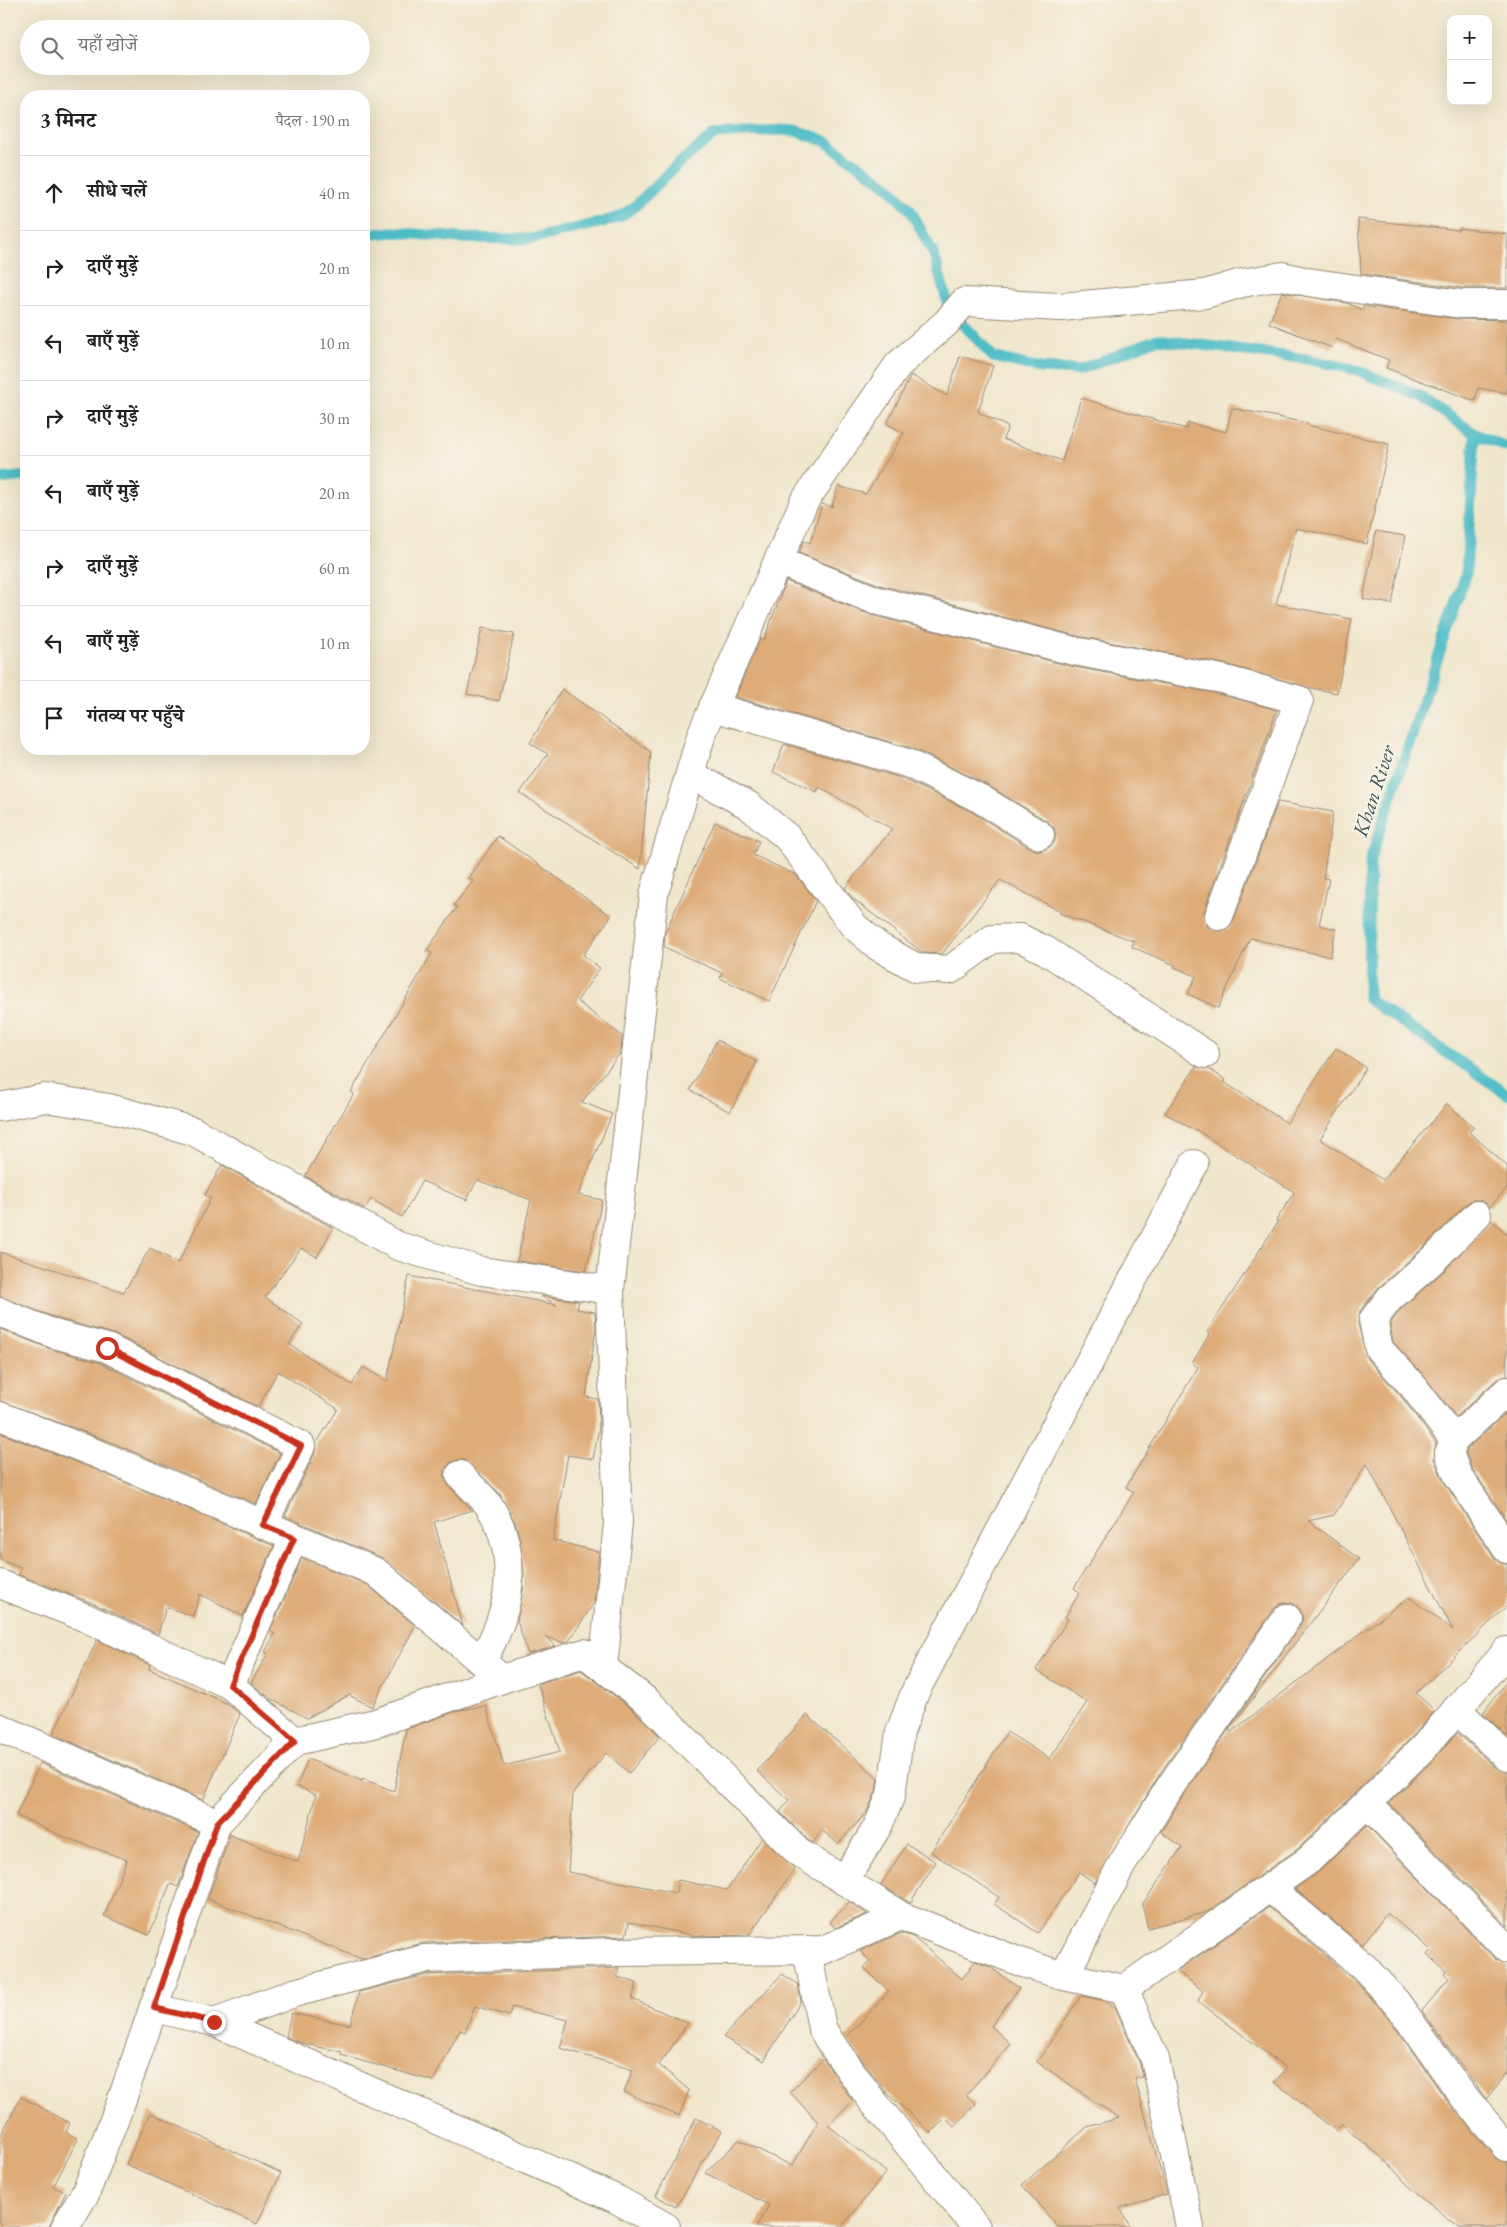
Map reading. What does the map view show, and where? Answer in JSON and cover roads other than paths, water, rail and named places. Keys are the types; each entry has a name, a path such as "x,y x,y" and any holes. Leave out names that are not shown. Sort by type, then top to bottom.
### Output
{"street":[{"path":"603,1667 618,1523 610,1290 654,894 702,733 804,502 898,365 946,323 964,302 1060,307 1205,294 1242,282 1283,276 1308,282 1461,304 1507,304"},
{"path":"778,561 875,600 1074,651 1222,679 1298,700 1219,916"},
{"path":"713,707 907,763 970,793 1040,835"},
{"path":"690,774 748,804 787,837 854,926 879,947 917,968 950,970 992,939 1020,938 1045,950 1205,1054"},
{"path":"0,1107 45,1098 110,1108 193,1131 341,1217 398,1246 481,1271 610,1290"},
{"path":"844,1881 878,1826 891,1794 900,1732 916,1690 1194,1164"},
{"path":"1454,1440 1413,1386 1379,1349 1373,1320 1390,1298 1434,1259 1477,1215"},
{"path":"0,1312 54,1334 107,1348 301,1446 263,1525"},
{"path":"1507,1391 1454,1440 1449,1453 1456,1474 1507,1549"},
{"path":"0,1416 100,1455 376,1572 492,1670"},
{"path":"460,1475 486,1502 500,1527 508,1558 508,1586 492,1670"},
{"path":"230,1685 294,1538"},
{"path":"0,1584 84,1617 230,1685 295,1741"},
{"path":"1064,1976 1131,1850 1172,1784 1287,1618"},
{"path":"65,2227 86,2192 121,2102 217,1823 295,1741 376,1723 492,1670 584,1653 648,1702 798,1852 844,1881 901,1916 1023,1963 1064,1976 1124,1990 1309,1860 1424,1747 1507,1651"},
{"path":"1456,1709 1507,1757"},
{"path":"0,1728 217,1823"},
{"path":"1366,1803 1507,1949"},
{"path":"1270,1888 1364,1967 1397,2003 1461,2093 1506,2146"},
{"path":"214,2022 294,1993 424,1959 612,1952 823,1950 901,1916"},
{"path":"807,1950 822,2028 830,2042 871,2099 976,2227"},
{"path":"1124,1990 1155,2059 1190,2227"},
{"path":"154,2008 214,2022 616,2199 666,2227"}],"waterway":[{"path":"370,234 393,232 460,238 531,239 603,222 619,217 633,208 677,165 715,134 778,130 795,131 825,141 889,187 911,211 934,255 949,308 993,357 1040,368 1080,370 1157,339 1307,359 1357,370 1420,396 1475,434 1507,447"},
{"name":"Khan River","path":"1475,434 1466,574 1370,861 1368,999 1507,1094"},
{"path":"0,479 20,477"}]}
